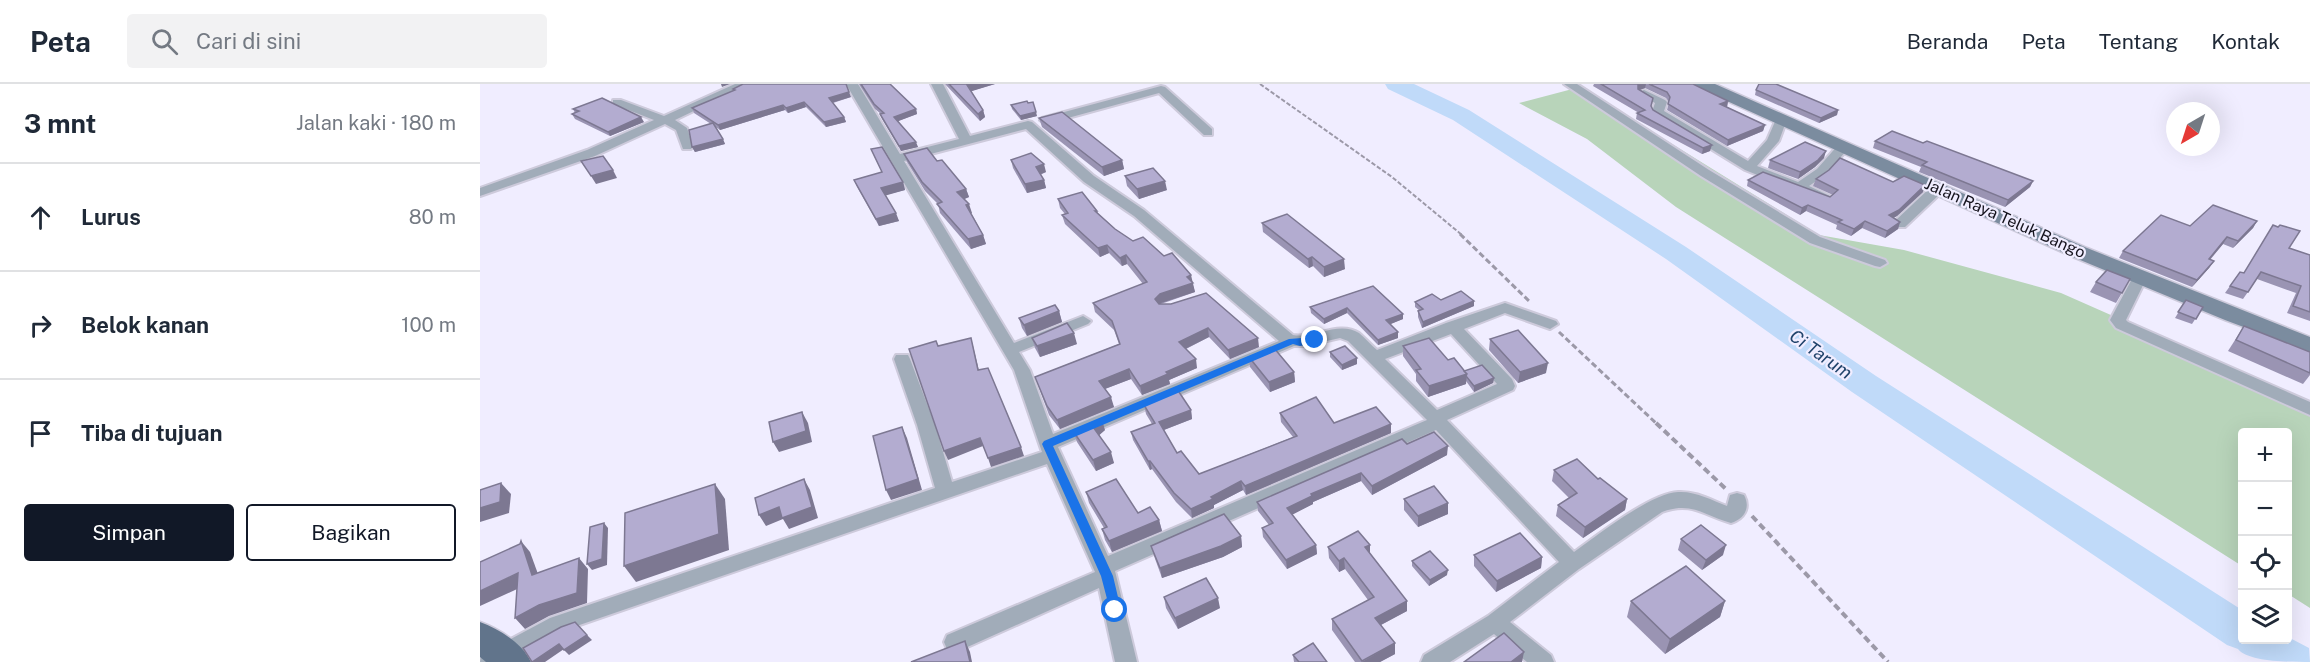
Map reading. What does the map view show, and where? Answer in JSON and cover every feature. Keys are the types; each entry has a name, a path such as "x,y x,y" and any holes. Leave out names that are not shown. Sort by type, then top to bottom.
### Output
{"main road":[{"name":"Jalan Raya Teluk Bango","path":"1702,84 2140,277 2310,345"}],"street":[{"path":"480,192 572,161 744,84"},
{"path":"852,84 1012,349 1022,370 1050,450 1105,572 1126,662"},
{"path":"937,84 966,140"},
{"path":"1570,84 1705,173 1815,240 1880,263"},
{"path":"897,159 1028,125 1146,87 1164,90 1208,132"},
{"path":"1644,93 1661,102 1658,112 1749,167 1827,198"},
{"path":"617,102 679,126 687,146"},
{"path":"1749,167 1773,141 1780,119"},
{"path":"1028,125 1089,178 1139,213 1227,289 1292,341"},
{"path":"1800,186 1821,172 1842,147"},
{"path":"1900,224 1937,189"},
{"path":"2140,277 2118,320 2122,325 2310,409"},
{"path":"1207,295 1227,289"},
{"path":"1374,357 1505,308 1550,324"},
{"path":"1012,349 1083,321"},
{"path":"955,642 1507,386 1452,326"},
{"path":"496,654 558,624 946,492 1050,450 1292,341 1303,342 1347,332 1437,420 1572,563"},
{"path":"902,359 926,425 946,492"},
{"path":"1432,662 1495,622 1572,563 1655,507 1683,499 1731,516 1736,512 1737,500"},
{"path":"1495,622 1543,662"}],"path":[{"path":"1260,84 1392,177 1478,249 1550,324 1737,500 1888,662"}],"green space":[{"path":"1580,87 1819,235 1904,250 2061,293 2310,403 2310,608 2292,597 2292,428 2238,428 2238,563 1676,207 1587,139 1519,103"}],"building":[{"path":"743,84 846,84 849,92 829,98 844,117 824,122 804,102 786,108 783,105 718,125 692,108 735,90 733,89"},
{"path":"861,84 890,84 916,109 894,117 916,142 899,146 880,114 884,113 874,104"},
{"path":"949,84 970,84 967,85 983,110 978,114"},
{"path":"1601,84 1642,84 1638,85 1638,89 1653,98 1651,106 1653,110 1712,145 1703,148 1637,113 1645,110"},
{"path":"1649,84 1693,84 1728,101 1720,104 1765,125 1728,140 1668,104 1670,97 1667,92"},
{"path":"1759,84 1776,84 1838,110 1821,118 1756,90"},
{"path":"602,98 641,117 608,132 572,114 579,111 573,109"},
{"path":"1027,101 1028,103 1033,102 1036,112 1020,116 1011,105"},
{"path":"1062,112 1122,160 1102,167 1039,118"},
{"path":"713,123 723,139 692,147 689,130"},
{"path":"1892,131 1923,143 1927,141 2033,181 2008,200 1922,165 1927,162 1875,141"},
{"path":"1805,142 1826,151 1818,160 1800,172 1770,160"},
{"path":"882,147 903,182 881,188 896,213 876,219 854,180 882,172 871,149"},
{"path":"927,148 937,161 942,160 966,189 957,192 969,204 966,205 983,235 968,239 937,204 942,202 922,182 904,154"},
{"path":"1031,153 1044,164 1036,167 1044,180 1025,184 1011,160"},
{"path":"603,156 613,170 591,176 581,161"},
{"path":"1840,158 1893,182 1904,176 1925,185 1899,210 1889,215 1900,222 1887,231 1865,221 1854,229 1838,222 1842,220 1808,205 1802,208 1748,180 1763,172 1830,197 1838,190 1816,179"},
{"path":"1153,168 1165,181 1137,189 1125,176"},
{"path":"1082,192 1097,211 1095,211 1115,229 1133,241 1143,237 1164,256 1172,253 1191,275 1187,277 1193,283 1160,294 1155,299 1159,304 1171,304 1206,293 1258,338 1228,350 1208,328 1179,342 1196,359 1140,386 1129,369 1099,381 1111,397 1057,420 1047,406 1035,377 1120,344 1112,321 1093,303 1147,282 1126,255 1120,258 1107,245 1098,248 1062,215 1068,213 1058,199"},
{"path":"2213,205 2257,221 2238,241 2227,237 2209,259 2214,261 2197,280 2123,251 2161,215 2190,226"},
{"path":"1287,214 1344,259 1324,267 1312,257 1308,259 1262,223"},
{"path":"2273,225 2300,231 2289,248 2310,255 2310,312 2293,306 2301,286 2261,272 2248,292 2230,286 2240,272 2244,273"},
{"path":"2107,270 2130,279 2122,293 2096,282"},
{"path":"1373,286 1403,314 1386,320 1398,332 1378,340 1347,308 1324,319 1310,307"},
{"path":"1461,291 1474,301 1423,322 1418,311 1423,309 1415,302 1432,294 1441,300"},
{"path":"2186,300 2203,307 2196,319 2178,312"},
{"path":"1055,305 1059,311 1024,325 1019,318"},
{"path":"1067,323 1074,333 1037,346 1032,338"},
{"path":"2244,326 2310,352 2310,373 2236,340"},
{"path":"1518,330 1548,363 1520,372 1490,339"},
{"path":"971,338 978,370 988,368 1021,447 988,458 980,438 944,451 909,349 936,341 938,346"},
{"path":"1429,338 1448,360 1454,358 1467,374 1429,386 1416,370 1421,369 1403,346"},
{"path":"1345,346 1357,358 1342,365 1330,352"},
{"path":"1274,348 1294,372 1269,382 1249,357"},
{"path":"1482,365 1494,378 1474,386 1464,371"},
{"path":"1177,389 1191,410 1159,422 1177,453 1181,451 1199,474 1297,436 1280,413 1316,397 1334,423 1376,407 1391,424 1245,486 1241,481 1211,497 1213,499 1191,509 1174,493 1148,461 1131,432 1155,423 1144,405 1152,402 1150,400"},
{"path":"802,412 806,431 773,442 769,422"},
{"path":"1102,420 1093,427 1111,452 1093,460 1073,431"},
{"path":"902,427 918,479 886,490 873,436"},
{"path":"1434,432 1448,446 1372,486 1361,473 1311,494 1312,496 1287,508 1316,545 1286,560 1262,528 1273,523 1257,502 1402,439 1407,444"},
{"path":"1577,459 1598,479 1600,478 1627,499 1585,527 1558,505 1577,493 1554,470"},
{"path":"804,479 812,507 782,518 779,507 759,515 755,498"},
{"path":"1116,479 1138,513 1150,507 1159,520 1109,541 1102,529 1107,527 1086,492"},
{"path":"501,483 500,502 480,508 480,490"},
{"path":"715,484 719,534 624,566 625,513"},
{"path":"1434,486 1448,503 1418,516 1404,499"},
{"path":"1224,514 1241,536 1221,546 1160,568 1151,546"},
{"path":"604,523 602,559 587,564 590,527"},
{"path":"1701,525 1726,545 1706,560 1681,539"},
{"path":"1358,531 1370,545 1365,547 1407,601 1375,618 1395,643 1362,661 1332,619 1374,597 1344,558 1339,561 1328,547"},
{"path":"1520,533 1542,557 1497,581 1474,555"},
{"path":"521,541 532,575 579,558 577,593 539,605 515,618 518,573 480,591 480,562 520,544"},
{"path":"1430,551 1448,570 1430,580 1412,561"},
{"path":"1686,566 1725,601 1670,639 1631,601"},
{"path":"1206,578 1218,598 1175,618 1164,597"},
{"path":"575,622 587,635 564,650 559,644 532,662 523,648"},
{"path":"1504,633 1524,652 1511,662 1464,662"},
{"path":"965,641 970,662 911,662"},
{"path":"1313,643 1327,662 1299,662 1293,655"}],"waterway":[{"name":"Ci Tarum","path":"1396,84 1461,115 1676,253 1864,384 2238,629"},
{"name":"Ci Tarum","path":"2262,644 2293,662"}],"route":[{"path":"1115,610 1107,576 1047,444 1292,341 1300,343 1315,340"}]}
